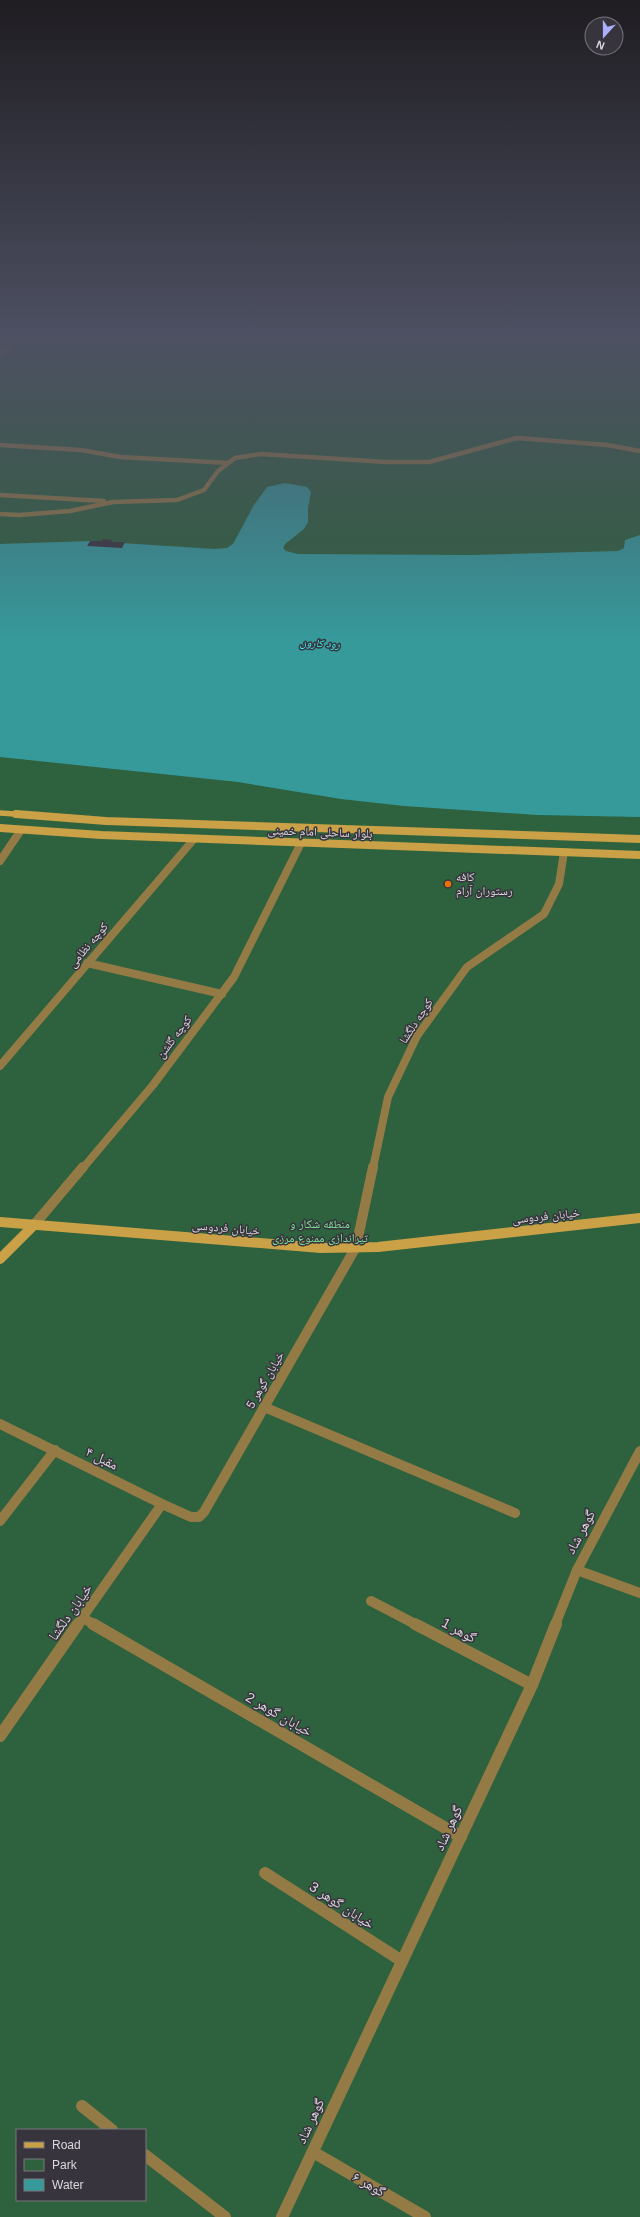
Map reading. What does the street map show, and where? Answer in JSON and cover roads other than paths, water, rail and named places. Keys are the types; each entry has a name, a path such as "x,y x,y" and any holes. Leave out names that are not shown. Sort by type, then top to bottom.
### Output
{"main road":[{"name":"بلوار ساحلی امام خمینی","path":"0,813 106,821 640,839"},
{"name":"بلوار ساحلی امام خمینی","path":"0,828 194,839 640,855"},
{"name":"خیابان فردوسی","path":"0,1222 321,1248 378,1247 640,1218"},
{"path":"0,1258 34,1225"}],"street":[{"path":"0,495 59,496 113,502 177,500 204,490 218,471 235,458 261,454 386,462 429,462 517,438 600,444 640,450"},
{"path":"0,445 81,450 120,457 229,463"},
{"path":"0,514 18,516 70,511 113,502"},
{"path":"0,861 21,830"},
{"name":"کوچه نظامی","path":"0,1066 194,839"},
{"name":"کوچه گلشن","path":"34,1225 153,1085 234,977 301,843"},
{"name":"کوچه دلگشا","path":"356,1247 388,1096 417,1036 467,967 544,914 559,884 564,852"},
{"path":"88,964 222,994"},
{"name":"خیابان گوهر 5","path":"191,1516 199,1517 204,1512 356,1247"},
{"path":"264,1407 515,1513"},
{"name":"مقبل ۴","path":"0,1424 162,1504 191,1516"},
{"path":"0,1520 55,1450"},
{"name":"گوهر شاد","path":"282,2217 532,1685 577,1570 640,1451"},
{"name":"خیابان دلگشا","path":"0,1736 162,1504"},
{"path":"577,1570 640,1593"},
{"name":"گوهر 1","path":"371,1601 532,1685"},
{"name":"خیابان گوهر 2","path":"83,1618 460,1837"},
{"name":"خیابان گوهر 3","path":"265,1873 402,1961"},
{"path":"82,2106 111,2129"},
{"name":"گوهر ۶","path":"313,2152 425,2217"},
{"path":"146,2156 225,2217"}],"water":[{"name":"رود کارون","path":"285,483 307,487 311,492 308,508 308,522 304,529 285,544 283,548 286,551 298,554 470,555 618,551 624,548 625,540 640,535 640,817 537,815 404,806 341,799 238,782 0,757 0,544 90,541 214,549 227,548 233,544 254,505 267,487"}],"place":[{"name":"کافه رستوران آرام","path":"448,884"}],"park label":[{"name":"منطقه شکار و تیراندازی ممنوع مرزی","path":"320,1231"}]}
